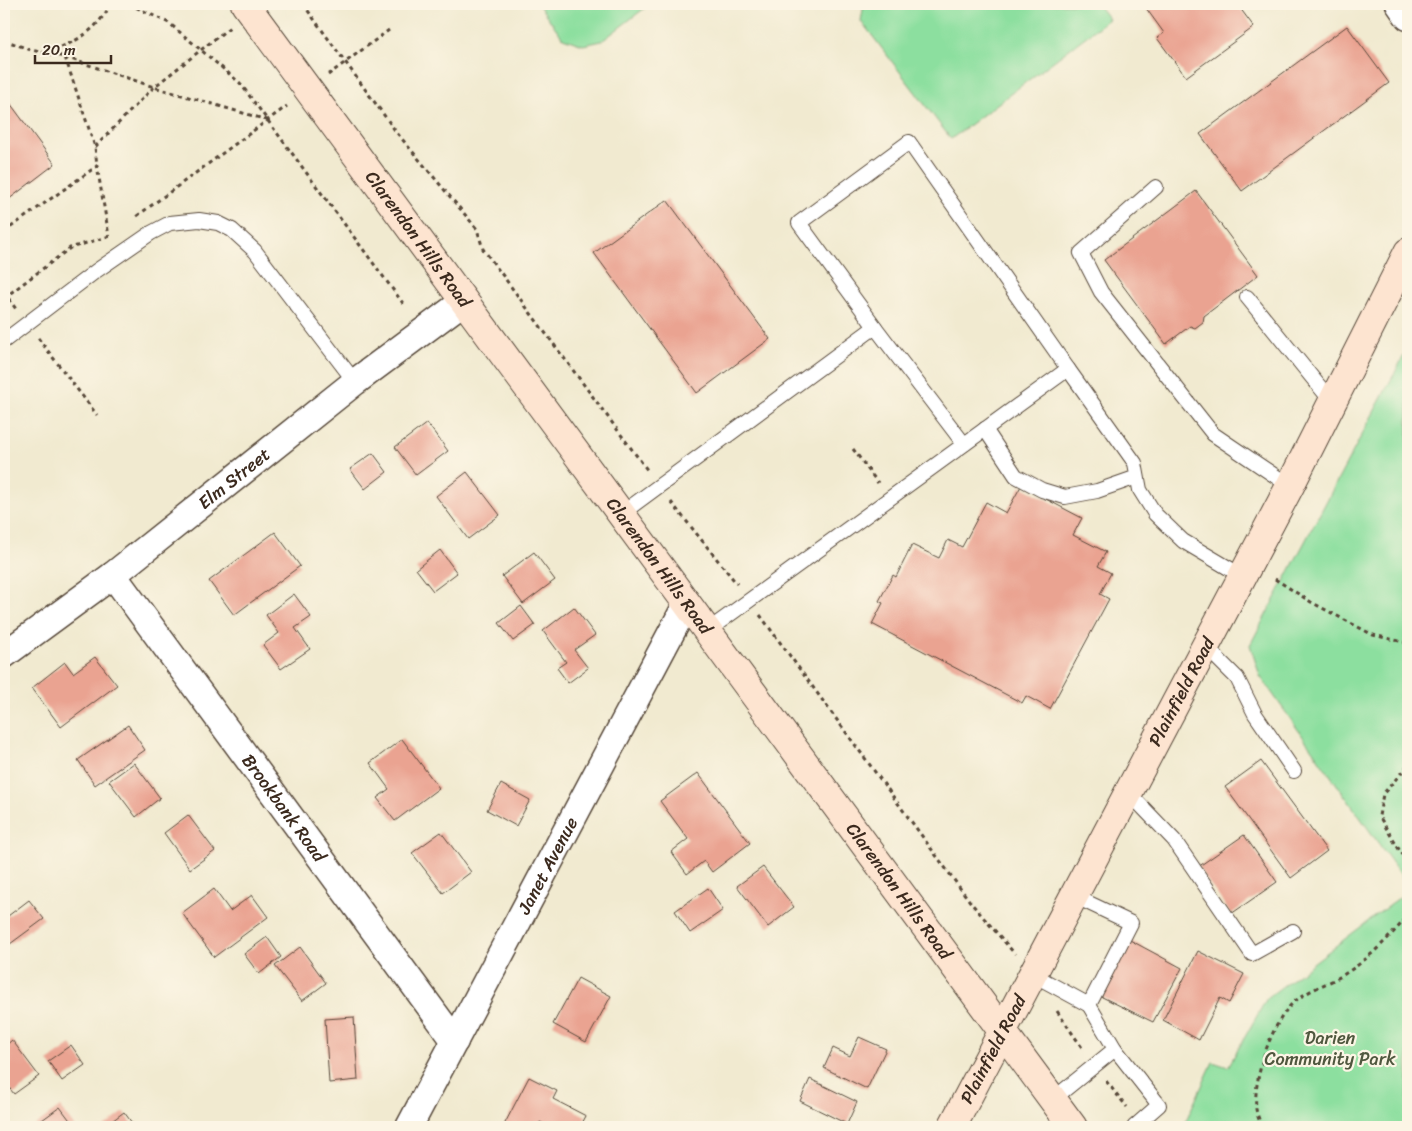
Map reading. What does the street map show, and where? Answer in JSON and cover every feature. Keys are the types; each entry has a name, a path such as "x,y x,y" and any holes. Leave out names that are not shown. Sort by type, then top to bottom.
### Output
{"street":[{"path":"1399,4 1408,17"},
{"name":"Clarendon Hills Road","path":"248,7 1073,1127"},
{"name":"Plainfield Road","path":"952,1127 1290,486 1408,252"},
{"name":"Elm Street","path":"4,655 113,575 355,382 464,301"},
{"name":"Brookbank Road","path":"113,575 454,1041"},
{"name":"Janet Avenue","path":"409,1127 687,604"}],"lane":[{"path":"964,444 799,223 909,142 1135,462 1140,490 1155,514 1184,541 1242,576"},
{"path":"1156,187 1081,253 1101,292 1213,434 1290,486"},
{"path":"4,341 96,271 151,233 170,223 199,220 218,223 240,236 255,251 355,382"},
{"path":"1247,298 1332,402"},
{"path":"621,514 875,327"},
{"path":"707,631 1068,369"},
{"path":"985,429 1016,476 1042,490 1065,496 1097,491 1138,477"},
{"path":"1206,646 1237,678 1255,714 1294,771"},
{"path":"1128,792 1174,840 1252,954 1293,931"},
{"path":"1074,896 1132,923 1089,1005"},
{"path":"1032,974 1089,1005 1115,1049 1159,1106 1134,1127"},
{"path":"1052,1100 1115,1049"}],"path":[{"path":"45,53 72,43 93,30 111,4"},
{"path":"129,4 169,23 240,83 405,306"},
{"path":"303,4 397,133 477,229 483,249 660,486 737,584"},
{"path":"95,147 154,87 201,50 248,7"},
{"path":"133,219 389,30"},
{"path":"4,40 268,120"},
{"path":"65,58 95,147 109,236"},
{"path":"4,232 97,166"},
{"path":"97,415 5,295 70,248 109,236 117,230"},
{"path":"853,448 882,487"},
{"path":"1275,579 1311,602 1373,635 1408,643"},
{"path":"758,613 971,903 1011,949"},
{"path":"1408,765 1383,794 1379,816 1408,861"},
{"path":"1262,1127 1256,1110 1257,1083 1264,1056 1276,1027 1291,1006 1311,991 1343,975 1366,959 1408,916"}],"green space":[{"path":"538,4 650,4 602,41 583,45 563,38"},
{"path":"864,4 1097,4 1109,19 951,139 861,21"},
{"path":"1408,348 1408,885 1260,676 1250,645"},
{"name":"Darien Community Park","path":"1408,891 1408,1127 1183,1127 1213,1062 1228,1067 1267,998"}],"building":[{"path":"1143,4 1237,4 1254,27 1186,77 1157,38 1164,33"},
{"path":"1347,26 1389,83 1242,191 1200,134"},
{"path":"4,95 55,164 4,203"},
{"path":"1196,191 1258,275 1204,316 1203,322 1195,328 1190,326 1166,344 1104,260"},
{"path":"667,200 770,339 697,393 594,253"},
{"path":"427,423 448,451 416,475 395,447"},
{"path":"373,453 387,472 365,489 350,469"},
{"path":"467,472 500,515 468,539 436,496"},
{"path":"1021,486 1082,518 1073,535 1106,552 1098,566 1111,573 1100,594 1109,599 1050,709 1026,696 1022,703 872,624 883,603 879,601 893,575 896,577 912,545 939,558 948,540 962,547 986,502 1006,513"},
{"path":"275,532 300,566 234,615 209,581"},
{"path":"440,550 457,573 433,591 416,569"},
{"path":"534,552 555,580 523,604 502,576"},
{"path":"294,594 311,617 295,628 310,649 281,669 263,645 279,633 266,615"},
{"path":"521,606 535,625 513,641 499,623"},
{"path":"574,607 595,635 574,650 588,668 568,683 557,668 566,662 543,631"},
{"path":"95,657 117,685 61,727 32,688 65,662 73,673"},
{"path":"128,725 145,750 95,785 78,760"},
{"path":"402,739 439,788 395,821 377,798 389,789 370,763"},
{"path":"1261,761 1327,851 1291,878 1225,787"},
{"path":"134,763 160,798 136,817 109,781"},
{"path":"698,773 750,843 712,872 704,861 687,874 671,852 688,839 660,801"},
{"path":"501,784 530,800 516,826 487,810"},
{"path":"188,815 215,851 190,869 164,833"},
{"path":"441,832 471,872 443,893 412,853"},
{"path":"1244,835 1277,882 1231,914 1198,867"},
{"path":"763,867 794,907 768,927 737,886"},
{"path":"708,888 723,910 690,933 675,911"},
{"path":"214,889 230,911 252,895 268,917 214,957 182,913"},
{"path":"29,900 44,919 10,944 4,935 4,919"},
{"path":"267,937 281,957 259,974 244,954"},
{"path":"1128,939 1182,968 1153,1022 1098,995"},
{"path":"300,947 326,983 302,1001 275,966"},
{"path":"1198,951 1244,974 1229,1003 1220,998 1199,1040 1163,1020"},
{"path":"578,978 611,996 586,1042 553,1024"},
{"path":"354,1017 358,1080 329,1083 325,1019"},
{"path":"859,1037 886,1049 867,1089 824,1068 833,1048 850,1056"},
{"path":"12,1040 39,1076 14,1094 4,1081 4,1047"},
{"path":"71,1045 85,1065 62,1081 48,1061"},
{"path":"529,1077 557,1091 553,1099 586,1116 580,1127 550,1127 540,1122 537,1127 503,1127"},
{"path":"810,1079 857,1102 847,1124 800,1101"},
{"path":"60,1107 75,1127 37,1127 35,1125"},
{"path":"124,1112 135,1127 104,1127"}]}
